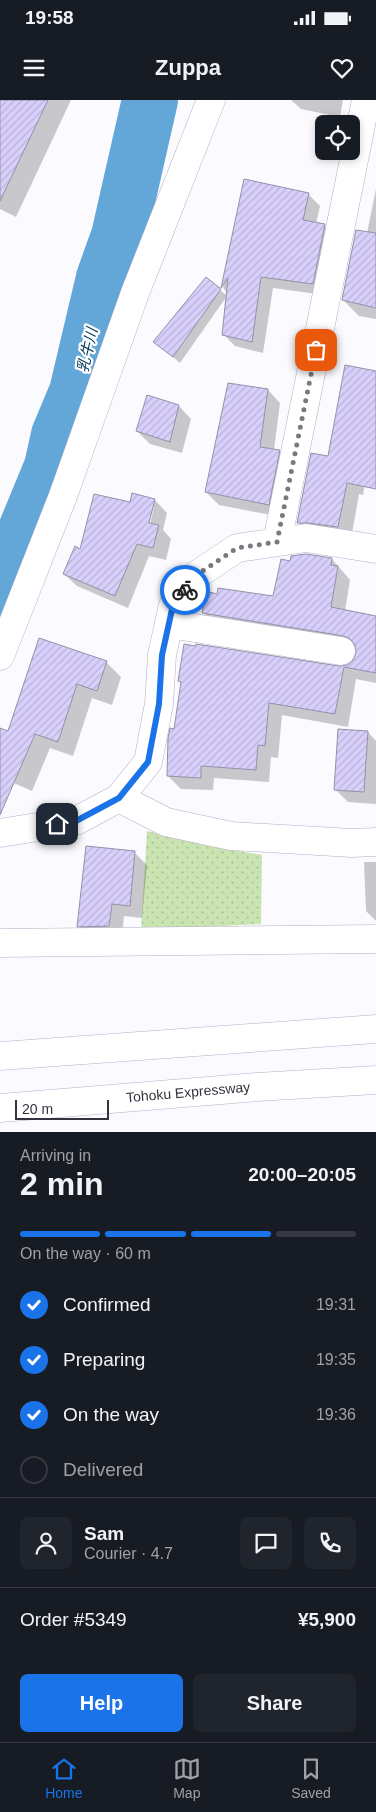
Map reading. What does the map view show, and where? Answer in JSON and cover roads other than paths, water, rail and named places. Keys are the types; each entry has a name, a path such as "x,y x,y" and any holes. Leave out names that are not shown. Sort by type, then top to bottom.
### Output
{"main road":[{"path":"0,656 63,496 135,294 211,100"},
{"path":"277,542 366,100"},
{"path":"0,833 76,821 119,798 148,762 159,704 162,655 173,605 198,574 237,548 277,542 306,538 376,548"},
{"path":"169,624 341,651"},
{"path":"119,798 166,822 231,836 352,843 376,842"},
{"path":"0,943 376,939"},
{"path":"0,1056 376,1029"},
{"name":"Tohoku Expressway","path":"0,1108 257,1087 376,1080"}],"waterway":[{"name":"乳牛川","path":"0,593 52,467 59,435 77,392 104,278 119,236 150,100"}]}
